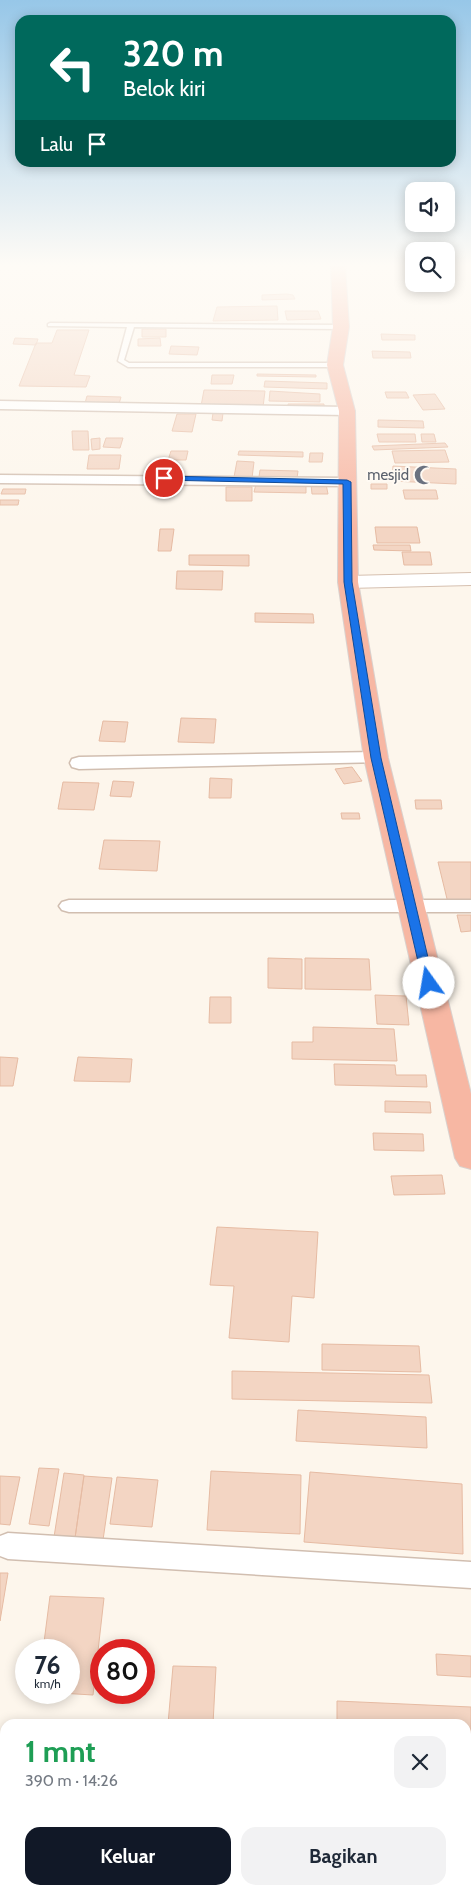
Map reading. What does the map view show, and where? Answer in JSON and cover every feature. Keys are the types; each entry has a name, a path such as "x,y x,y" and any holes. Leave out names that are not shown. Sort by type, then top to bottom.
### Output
{"highway":[{"path":"337,353 335,365 347,411 348,582 376,758 471,1158"}],"street":[{"path":"0,405 347,411"},
{"path":"0,479 164,478 347,482"},
{"path":"348,582 471,579"},
{"path":"79,763 376,758"},
{"path":"69,906 471,906"},
{"path":"8,1546 471,1574"}],"lane":[{"path":"123,353 121,361 124,364 335,365"}],"building":[{"path":"32,353 81,353 74,375 90,376 86,387 19,386"},
{"path":"169,353 197,353 197,355"},
{"path":"372,353 410,353 411,358 373,358"},
{"path":"257,374 316,375 316,377 257,376"},
{"path":"212,375 234,375 232,384 211,384"},
{"path":"265,381 327,383 327,389 264,387"},
{"path":"204,390 265,391 263,407 201,406"},
{"path":"270,391 320,394 320,402 269,401"},
{"path":"385,392 406,392 409,398 387,398"},
{"path":"435,394 445,409 423,410 413,395"},
{"path":"87,396 121,397 119,404 85,403"},
{"path":"288,404 324,404 324,409 288,409"},
{"path":"213,413 223,413 222,421 212,420"},
{"path":"177,414 196,414 192,432 172,431"},
{"path":"378,420 423,421 424,428 378,427"},
{"path":"72,431 88,431 89,450 73,450"},
{"path":"377,434 415,434 416,442 379,442"},
{"path":"421,434 434,434 436,442 422,442"},
{"path":"100,438 100,449 92,450 91,439"},
{"path":"106,438 123,438 120,448 103,447"},
{"path":"445,443 448,447 374,450 372,446"},
{"path":"445,450 449,462 395,463 392,451"},
{"path":"171,451 188,451 186,460 168,460"},
{"path":"239,451 303,452 303,457 238,455"},
{"path":"310,453 323,453 322,462 309,462"},
{"path":"89,455 121,455 119,469 87,469"},
{"path":"237,461 254,462 252,478 234,477"},
{"name":"mesjid","path":"393,466 456,469 456,484 392,481"},
{"path":"260,470 298,471 297,478 259,477"},
{"path":"256,484 306,485 306,493 254,492"},
{"path":"311,484 326,484 328,494 312,494"},
{"path":"371,484 387,484 387,489 371,489"},
{"path":"226,487 252,487 252,501 226,501"},
{"path":"3,489 26,489 25,494 1,494"},
{"path":"403,490 436,490 438,499 405,499"},
{"path":"0,500 19,500 18,505 0,505"},
{"path":"375,527 417,527 420,543 377,543"},
{"path":"160,529 174,529 171,551 158,551"},
{"path":"373,545 410,545 411,551 374,550"},
{"path":"402,552 430,552 432,565 404,565"},
{"path":"189,555 249,555 249,566 189,565"},
{"path":"177,571 223,571 222,590 176,589"},
{"path":"255,613 313,614 314,623 255,622"},
{"path":"181,718 216,719 214,743 178,742"},
{"path":"103,721 128,722 125,742 99,741"},
{"path":"352,767 362,781 344,784 335,769"},
{"path":"210,778 232,779 231,798 209,798"},
{"path":"113,781 134,782 131,797 110,796"},
{"path":"63,782 99,783 94,810 58,809"},
{"path":"415,800 441,800 442,809 416,809"},
{"path":"341,813 359,813 360,819 342,819"},
{"path":"104,840 160,841 157,871 99,869"},
{"path":"438,862 471,862 471,902 448,903"},
{"path":"457,915 471,915 471,931 461,932"},
{"path":"268,958 302,959 302,989 268,988"},
{"path":"305,958 369,959 371,990 305,989"},
{"path":"375,995 406,996 409,1025 377,1024"},
{"path":"210,997 231,997 231,1023 209,1023"},
{"path":"313,1027 394,1029 397,1061 292,1059 292,1042 313,1042"},
{"path":"0,1057 18,1058 13,1086 0,1086"},
{"path":"78,1057 132,1059 130,1082 74,1081"},
{"path":"334,1064 395,1065 396,1075 426,1075 427,1087 335,1085"},
{"path":"385,1101 430,1102 431,1113 385,1112"},
{"path":"373,1133 423,1134 424,1151 374,1150"},
{"path":"442,1175 445,1194 394,1195 391,1176"},
{"path":"217,1227 318,1232 314,1298 292,1296 289,1342 229,1338 234,1286 210,1285"},
{"path":"322,1344 419,1346 421,1372 322,1370"},
{"path":"232,1371 429,1375 432,1403 232,1399"},
{"path":"298,1410 426,1417 427,1448 296,1441"},
{"path":"39,1468 59,1469 49,1526 29,1524"},
{"path":"211,1471 301,1475 300,1534 207,1530"},
{"path":"310,1472 462,1484 463,1554 304,1542"},
{"path":"64,1473 84,1475 75,1538 54,1537"},
{"path":"0,1476 20,1477 10,1525 0,1524"},
{"path":"84,1476 112,1478 103,1540 75,1538"},
{"path":"117,1477 158,1480 152,1527 110,1524"},
{"path":"0,1573 8,1573 0,1621"},
{"path":"50,1596 104,1598 99,1639 90,1639 90,1695 80,1694 80,1639 44,1639"},
{"path":"436,1654 471,1656 471,1677 437,1675"},
{"path":"173,1666 216,1667 213,1719 168,1719"},
{"path":"337,1701 471,1707 471,1719 337,1719"}],"place":[{"name":"mesjid","path":"424,475"}],"route":[{"path":"164,478 347,482 348,582 376,758 429,983"}]}
